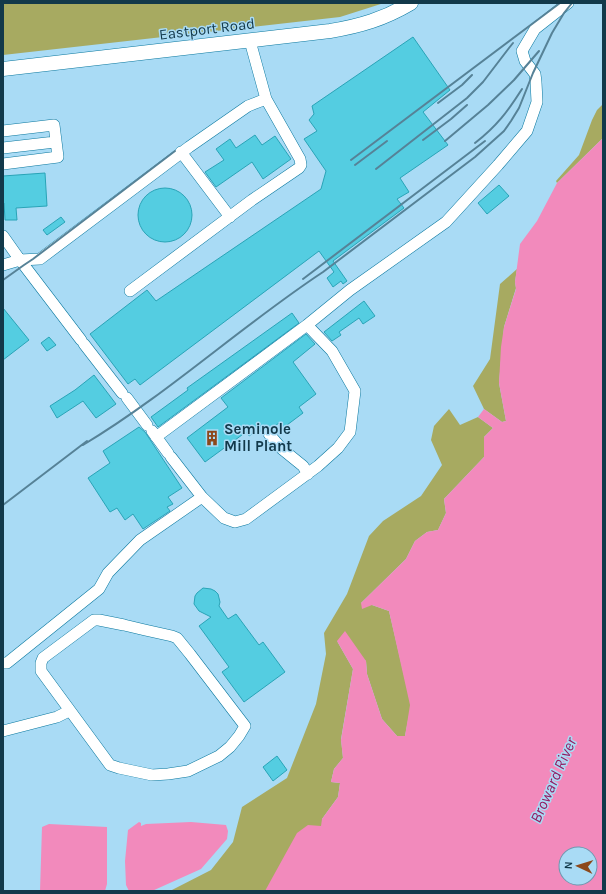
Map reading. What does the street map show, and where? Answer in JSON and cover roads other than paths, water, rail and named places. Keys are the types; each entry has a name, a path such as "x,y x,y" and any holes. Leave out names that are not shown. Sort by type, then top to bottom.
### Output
{"main road":[{"name":"Eastport Road","path":"3,70 347,29 377,20 411,3"}],"lane":[{"path":"151,430 307,325 350,290 446,222 527,131 537,102 535,74 525,61 522,51 535,29 568,3"},
{"path":"130,291 252,200 299,168 301,165 300,159 266,99 250,41"},
{"path":"3,265 20,260 40,259 181,152 248,106 266,99"},
{"path":"3,131 54,125 58,157 3,164"},
{"path":"3,148 56,142"},
{"path":"181,152 230,217"},
{"path":"3,236 202,496 224,518 235,522 246,518 308,474 338,448 350,432 355,391 332,351 307,325"},
{"path":"269,434 282,449 302,466 308,474"},
{"path":"3,663 7,663 99,590 108,573 140,540 202,496"},
{"path":"94,620 98,620 177,638 245,726 240,736 219,756 188,771 168,774 152,774 110,765 70,711 41,671 41,663 43,658 87,624 94,620"},
{"path":"3,731 57,717 70,711"}],"water":[{"name":"Broward River","path":"603,138 603,891 265,891 297,833 308,825 321,826 322,819 338,797 340,783 331,782 334,769 343,758 341,740 353,669 337,641 345,631 366,661 367,674 382,719 397,736 405,736 410,705 389,611 372,605 362,609 361,603 406,559 415,541 427,532 438,530 446,513 444,499 484,457 484,437 493,428 478,417 484,409 502,422 506,421 499,383 501,347 504,327 516,289 515,282 520,244 537,221 557,183"},
{"path":"139,822 141,823 141,826 146,824 191,822 226,825 228,831 227,839 201,869 152,891 129,891 126,885 125,861 128,830"},
{"path":"49,824 107,827 107,884 105,891 40,891 42,827"}],"railway":[{"path":"351,160 560,3"},
{"path":"83,445 145,404 263,315 323,272 475,157 504,131 519,108 533,73 552,33 572,3"},
{"path":"376,169 467,98 483,82 513,43"},
{"path":"445,141 488,105 514,80 539,51"},
{"path":"438,103 462,85 472,75"},
{"path":"475,143 502,118 522,89"},
{"path":"423,140 467,105"},
{"path":"355,165 387,141"},
{"path":"303,279 485,141"},
{"path":"3,280 175,151"},
{"path":"3,505 87,441"}],"place":[{"name":"Seminole Mill Plant","path":"212,438"}]}
